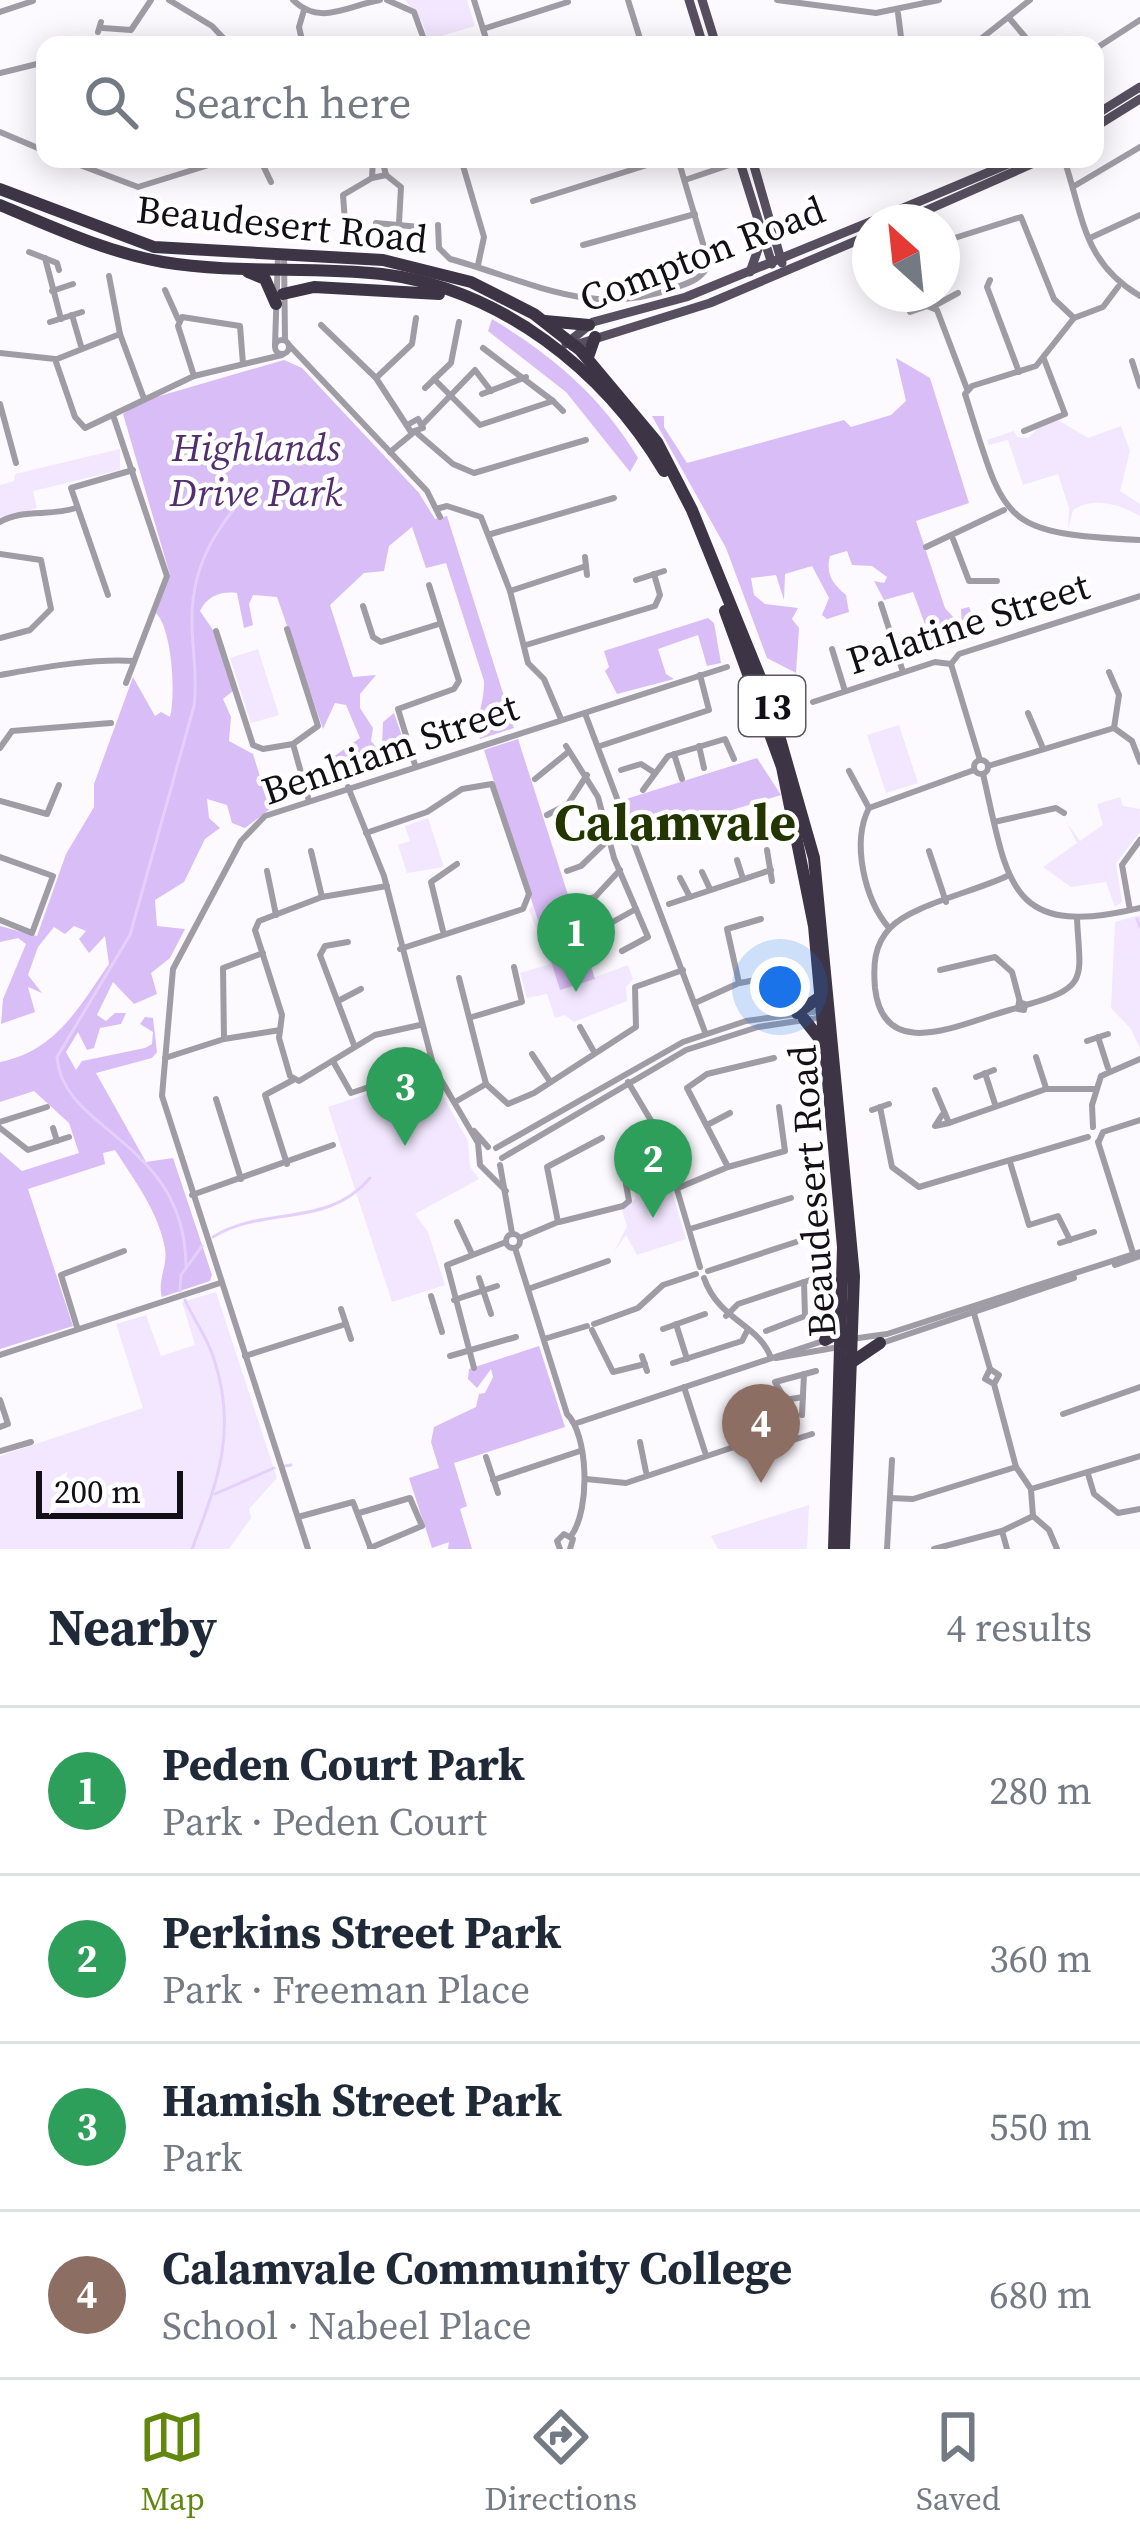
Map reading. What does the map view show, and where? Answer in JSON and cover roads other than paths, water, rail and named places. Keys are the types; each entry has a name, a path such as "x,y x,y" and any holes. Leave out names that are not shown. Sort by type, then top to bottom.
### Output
{"highway":[{"name":"Beaudesert Road","path":"0,189 137,243 393,276 481,302 588,357 645,424 677,479 768,697 814,858 824,1044 852,1363 844,1549"},
{"name":"Beaudesert Road","path":"0,205 121,253 238,268 281,262 383,260 436,270 490,290 543,321 646,443 697,539 782,766 809,888 853,1256 834,1549"},
{"path":"238,268 265,279 280,299 306,287 406,289 481,302"},
{"path":"543,321 592,331 588,357"},
{"path":"824,1044 801,1016 825,1010"},
{"path":"825,1340 848,1340"},
{"path":"852,1363 880,1343"}],"main road":[{"path":"689,0 700,36"},
{"path":"702,0 713,36"},
{"path":"1104,109 1140,87"},
{"path":"1104,121 1140,99"},
{"path":"746,168 781,273"},
{"name":"Compton Road","path":"913,204 999,168"},
{"path":"941,204 1023,168"},
{"name":"Compton Road","path":"566,347 592,331 852,229"},
{"path":"768,236 796,252"},
{"path":"750,272 768,236"},
{"name":"Compton Road","path":"592,331 710,303 852,243"}],"street":[{"path":"101,28 123,32 137,26 151,0"},
{"path":"170,0 221,36"},
{"path":"293,0 304,10 329,14 384,0 414,12 423,36"},
{"path":"474,0 485,36"},
{"path":"777,0 898,13 939,0"},
{"path":"859,12 860,0"},
{"path":"986,36 1030,0"},
{"path":"0,12 33,1"},
{"path":"630,1 638,36"},
{"path":"483,29 568,2"},
{"path":"301,36 304,10"},
{"path":"898,13 901,36"},
{"path":"1010,20 1024,36"},
{"path":"1104,43 1140,20"},
{"path":"123,32 124,36"},
{"path":"0,73 36,64"},
{"path":"0,132 36,147"},
{"path":"1076,185 1140,147"},
{"path":"88,168 138,187 199,168"},
{"path":"264,168 271,182"},
{"path":"373,178 375,168"},
{"path":"382,168 401,188 399,223"},
{"path":"464,168 484,237 477,267"},
{"path":"533,202 638,168"},
{"path":"438,225 439,248 450,259 572,299 609,302 655,295 698,279 709,256 681,168"},
{"path":"685,180 718,168"},
{"path":"1068,168 1102,268 1118,287 1140,296"},
{"path":"359,226 346,231 346,190 386,175"},
{"path":"584,245 695,214"},
{"path":"1090,238 1140,215"},
{"path":"960,236 1021,217 1054,299 1074,319"},
{"path":"376,223 419,226"},
{"path":"29,252 59,270"},
{"path":"45,258 61,319"},
{"path":"262,358 275,346 281,262"},
{"path":"109,276 120,334 143,396"},
{"path":"52,291 74,284"},
{"path":"985,284 1019,372"},
{"path":"967,389 1044,359 1074,319 1103,308 1118,287"},
{"path":"165,290 194,376"},
{"path":"280,299 286,348"},
{"path":"50,322 82,312"},
{"path":"936,312 1005,509 1031,527 1054,534 1140,540"},
{"path":"72,315 82,346"},
{"path":"376,378 412,344 416,318"},
{"path":"178,320 236,323 243,364"},
{"path":"425,388 451,364 459,322"},
{"path":"321,325 453,464 474,473 586,440"},
{"path":"0,353 56,360 120,334"},
{"path":"275,346 286,348 309,365 438,513 477,514 490,534 510,591 528,664 544,679 561,721"},
{"path":"483,347 563,411"},
{"path":"56,360 79,424 90,428 114,418 143,396 286,348"},
{"path":"1024,431 1068,417 1044,359"},
{"path":"1132,361 1140,386"},
{"path":"389,452 475,370 486,393 526,377"},
{"path":"434,379 480,425 553,401"},
{"path":"0,404 16,463"},
{"path":"114,418 167,576 126,683"},
{"path":"108,595 76,508 74,485 133,470"},
{"path":"490,534 614,498"},
{"path":"0,522 23,513 53,516 76,508"},
{"path":"926,547 1005,509"},
{"path":"952,537 969,580 997,581"},
{"path":"0,554 40,560 51,609 30,630 0,638"},
{"path":"510,591 586,566"},
{"path":"636,580 664,571"},
{"path":"526,645 655,606 660,596 654,574"},
{"path":"415,765 398,709 458,686 428,585"},
{"name":"Palatine Street","path":"813,702 941,661 951,664 959,654 1140,596"},
{"path":"881,604 903,672"},
{"path":"363,606 373,637 381,642 439,624"},
{"path":"216,631 253,745 263,749 293,744 318,726 287,629"},
{"path":"219,640 229,638"},
{"path":"832,650 845,691"},
{"path":"0,675 27,675 62,664 134,661"},
{"path":"951,664 984,763"},
{"name":"Benhiam Street","path":"308,1549 163,1104 171,975 241,841 265,816 727,667"},
{"path":"1108,672 1119,695 1114,728"},
{"path":"600,746 706,712 710,706 700,675"},
{"path":"1028,713 1042,746"},
{"path":"586,716 706,1037"},
{"path":"0,748 12,731 111,723"},
{"path":"721,728 734,759"},
{"path":"869,808 978,772 984,763 1114,728 1132,741 1140,762"},
{"path":"643,790 674,754 724,740"},
{"path":"293,744 309,801"},
{"path":"699,746 704,768"},
{"path":"535,779 567,750 587,776 648,937 622,951"},
{"path":"674,754 682,779"},
{"path":"620,770 641,764 659,772"},
{"path":"849,771 869,808 862,831 868,896 889,928"},
{"path":"978,772 1007,875 1041,910 1077,919 1135,909 1122,865 1140,840"},
{"path":"547,815 568,804 587,776"},
{"path":"366,833 427,812 462,789 492,784 529,894 527,907 400,949"},
{"path":"0,800 47,814 59,785"},
{"path":"348,788 387,886 434,1068 470,1126 501,1162 515,1248 567,1414 577,1423 586,1479 570,1549"},
{"path":"994,822 1056,808 1064,813"},
{"path":"567,871 581,866 608,840"},
{"path":"766,850 772,881"},
{"path":"311,851 322,897"},
{"path":"929,851 946,902"},
{"path":"0,857 53,876 32,933 0,920"},
{"path":"737,860 743,879"},
{"path":"442,932 430,882 458,865"},
{"path":"576,902 595,897 620,870"},
{"path":"669,904 771,870"},
{"path":"267,871 277,915"},
{"path":"702,872 710,889"},
{"path":"1007,875 889,928 874,971 878,1007 898,1030 933,1034 1058,996 1076,984 1083,966 1077,919"},
{"path":"680,878 690,897"},
{"path":"293,1080 280,1030 282,1015 255,930 259,921 322,897 387,886"},
{"path":"609,924 636,909"},
{"path":"739,983 727,929 761,920"},
{"path":"348,942 321,950 354,1045"},
{"path":"224,1039 224,968 263,953"},
{"path":"940,970 995,957 1012,972 1021,1005"},
{"path":"472,1018 522,1002 514,968"},
{"path":"459,979 486,1084 508,1104 535,1093 593,1050 636,1027 634,987 683,970"},
{"path":"694,1003 739,983 765,978"},
{"path":"340,1000 361,989"},
{"path":"506,1191 478,1162 488,1148 706,1037 825,1010"},
{"path":"287,1164 265,1095 293,1080 305,1080 354,1045 420,1025"},
{"path":"580,1027 593,1050"},
{"path":"165,1058 224,1039 280,1030"},
{"path":"1087,1040 1103,1035 1108,1069"},
{"path":"532,1054 549,1080"},
{"path":"1036,1057 1046,1089"},
{"path":"728,1168 709,1124 687,1093 691,1083 741,1063 774,1058"},
{"path":"1088,1137 1095,1089 1108,1069 1140,1059"},
{"path":"334,1063 351,1093 387,1081"},
{"path":"985,1073 995,1105"},
{"path":"490,1171 626,1078"},
{"path":"626,1078 662,1139 702,1273 726,1316 765,1342 772,1358"},
{"path":"455,1102 486,1084"},
{"path":"935,1090 949,1123 1046,1089 1095,1089"},
{"path":"216,1099 241,1179"},
{"path":"47,1107 0,1125 28,1150 69,1137"},
{"path":"678,1188 785,1151 778,1107"},
{"path":"772,1358 887,1334 1137,1255 1098,1142 1088,1137 933,1186 907,1184 892,1167 880,1107"},
{"path":"709,1124 730,1113"},
{"path":"1093,1127 1103,1132 1140,1120"},
{"path":"53,1128 57,1141"},
{"path":"1098,1142 1103,1132"},
{"path":"558,1222 547,1167 602,1138"},
{"path":"192,1195 333,1144"},
{"path":"1010,1162 1030,1228 1058,1216 1070,1240"},
{"path":"474,1368 447,1265 516,1236 623,1205 629,1201 626,1184"},
{"path":"690,1228 791,1198"},
{"path":"457,1222 472,1254"},
{"path":"1060,1243 1094,1232"},
{"path":"506,1242 515,1248"},
{"path":"544,1339 638,1308 663,1285 796,1242"},
{"path":"77,1328 61,1275 124,1251"},
{"path":"528,1288 608,1261"},
{"path":"479,1278 491,1315"},
{"path":"726,1316 738,1304 816,1278"},
{"path":"766,1330 805,1316 805,1282"},
{"path":"0,1355 220,1283"},
{"path":"454,1300 497,1286"},
{"path":"431,1297 442,1332"},
{"path":"341,1309 351,1339"},
{"path":"848,1340 880,1343 972,1309"},
{"path":"972,1309 990,1369 985,1378 994,1384 1016,1467 1031,1490 1033,1516 1049,1529 1057,1549"},
{"path":"437,1317 457,1310"},
{"path":"662,1329 705,1314"},
{"path":"779,1315 783,1325"},
{"path":"244,1356 346,1324"},
{"path":"676,1324 687,1359"},
{"path":"498,1327 503,1340"},
{"path":"591,1327 613,1372 644,1364"},
{"path":"673,1364 742,1341 747,1331"},
{"path":"450,1356 515,1337"},
{"path":"577,1423 825,1340"},
{"path":"812,1434 790,1441 785,1400 776,1382 816,1371"},
{"path":"802,1415 804,1374"},
{"path":"684,1387 705,1452"},
{"path":"1063,1414 1140,1387"},
{"path":"785,1400 803,1397"},
{"path":"0,1400 8,1424 0,1427"},
{"path":"758,1406 766,1430"},
{"path":"586,1479 626,1483 705,1452 761,1438 766,1430 785,1424"},
{"path":"0,1451 31,1442"},
{"path":"640,1442 646,1472"},
{"path":"493,1480 580,1451"},
{"path":"1031,1490 1140,1456"},
{"path":"486,1457 498,1493"},
{"path":"887,1549 892,1460"},
{"path":"890,1498 913,1499 1016,1467"},
{"path":"1088,1473 1094,1494 1118,1514 1140,1509"},
{"path":"298,1517 353,1502 370,1548 422,1526 410,1498 359,1513"},
{"path":"934,1549 1002,1531 1033,1516"},
{"path":"1002,1531 1007,1549"},
{"path":"557,1548 561,1534 571,1536"}],"waterway":[{"path":"186,1266 180,1224 166,1191 146,1164 79,1104 64,1082 57,1057 130,935 194,706 193,600 202,562 220,528 257,481"},
{"path":"1137,919 1140,927"},
{"path":"213,1237 253,1221 334,1204 370,1178"},
{"path":"180,1291 181,1275 202,1246"},
{"path":"185,1300 211,1352 224,1410 216,1479 192,1549"},
{"path":"285,1466 291,1465"},
{"path":"215,1494 274,1468"}],"place":[{"name":"Peden Court Park","path":"576,992"},
{"name":"Hamish Street Park","path":"405,1146"},
{"name":"Perkins Street Park","path":"653,1218"},
{"name":"Calamvale Community College","path":"761,1483"}],"district":[{"name":"Calamvale","path":"675,822"}],"park label":[{"name":"Highlands Drive Park","path":"256,470"}]}
